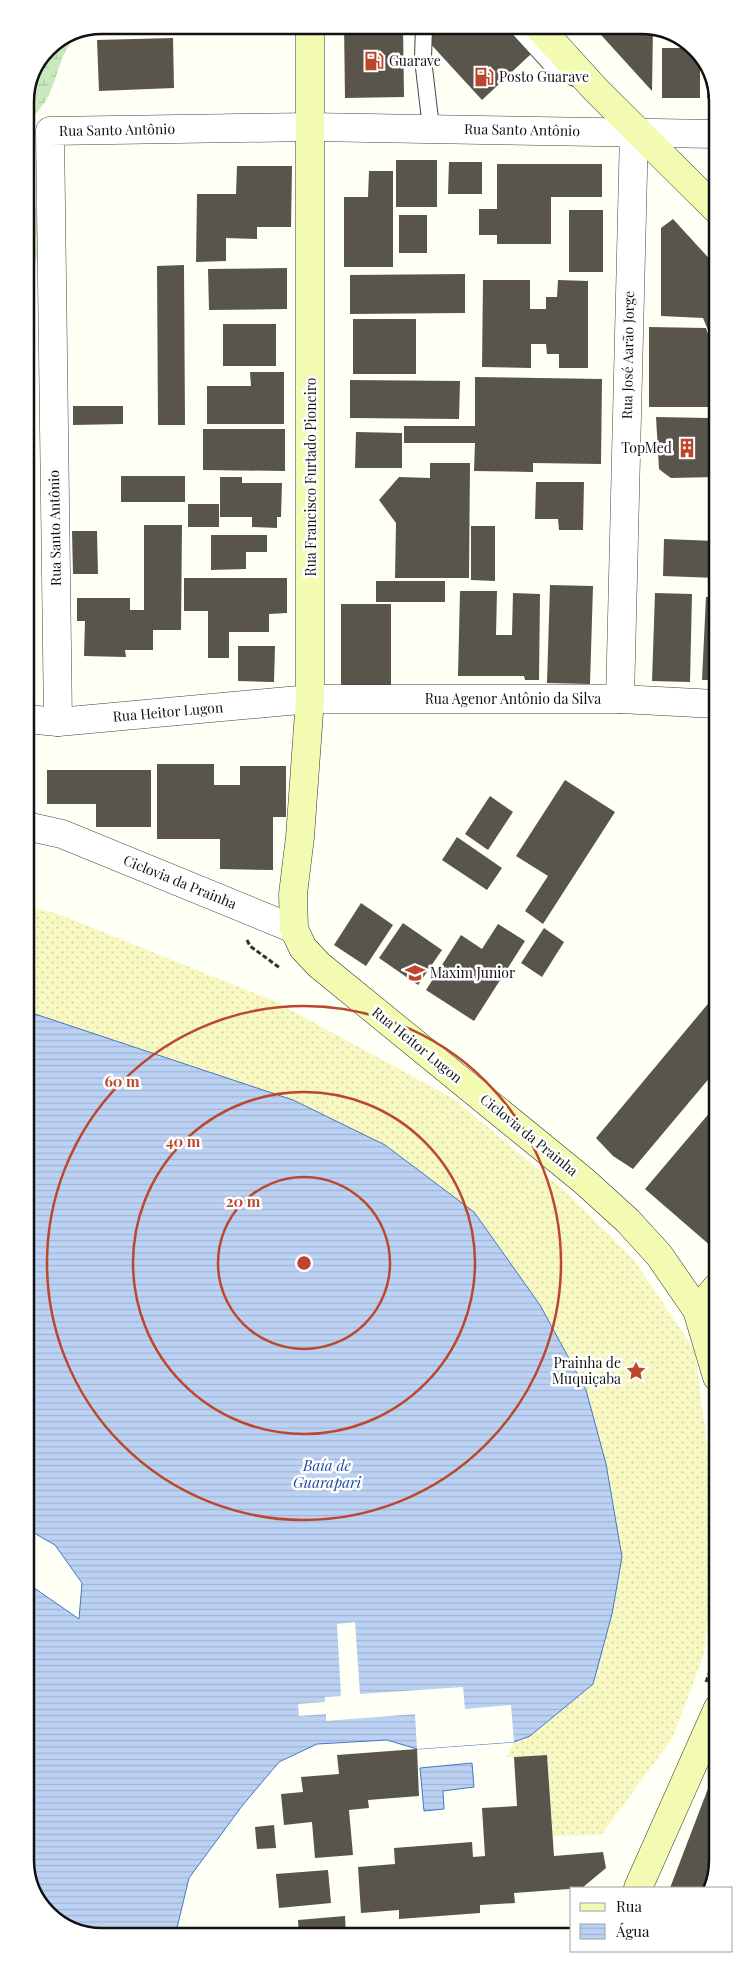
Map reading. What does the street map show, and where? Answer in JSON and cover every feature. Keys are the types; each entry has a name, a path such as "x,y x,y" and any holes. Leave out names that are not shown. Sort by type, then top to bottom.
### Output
{"street":[{"name":"Rua Francisco Furtado Pioneiro","path":"294,929 293,894 300,837 310,699 310,34"},
{"path":"545,34 596,90 709,202"},
{"name":"Rua Santo Antônio","path":"58,722 50,131 311,127 709,134"},
{"name":"Rua José Aarão Jorge","path":"620,699 637,132"},
{"name":"Rua Agenor Antônio da Silva","path":"310,699 620,699 709,704"},
{"name":"Rua Heitor Lugon","path":"34,720 58,722 310,699"},
{"path":"34,828 62,834 294,929"},
{"name":"Rua Heitor Lugon","path":"294,929 303,948 319,965 584,1181 628,1221 659,1255 696,1310 709,1351"},
{"path":"709,1296 696,1310 709,1322"},
{"path":"638,1887 709,1728"}],"lane":[{"path":"424,34 423,59 431,128"},
{"path":"524,34 550,63 596,90"}],"path":[{"path":"246,938 250,946 283,970"},
{"path":"704,1401 709,1403"}],"green space":[{"path":"72,40 63,56 49,95 34,116 36,84 41,71 57,51"},
{"path":"34,204 36,209 39,247 34,271"}],"sand":[{"name":"Prainha de Muquiçaba","path":"34,908 58,914 274,1001 454,1099 568,1194 634,1260 695,1351 709,1461 709,1614 703,1657 672,1739 601,1835 553,1836 547,1755 507,1757 514,1742 530,1736 622,1557 606,1464 586,1391 540,1305 474,1212 293,1100 34,1014"}],"water":[{"name":"Baía de Guarapari","path":"34,1014 293,1100 385,1145 474,1212 540,1305 586,1390 606,1464 622,1557 612,1614 593,1684 530,1736 514,1742 417,1749 387,1740 317,1744 279,1762 242,1806 189,1878 177,1928 97,1928 75,1923 57,1911 39,1887 34,1870 34,1588 79,1619 82,1583 55,1545 34,1533"},
{"path":"472,1763 474,1787 443,1791 444,1809 424,1811 420,1768"}],"pier":[{"path":"355,1622 360,1694 463,1687 465,1709 511,1705 514,1742 417,1749 415,1714 326,1721 326,1714 299,1716 298,1704 325,1702 325,1697 341,1696 337,1624"}],"building":[{"name":"Guarave","path":"344,34 403,34 404,97 345,98"},
{"name":"Posto Guarave","path":"433,34 512,34 531,54 482,100 427,40"},
{"path":"600,34 653,35 652,91"},
{"path":"173,38 174,88 99,91 97,40"},
{"path":"662,48 683,48 698,64 700,68 700,98 662,98"},
{"path":"707,86 709,98 707,98"},
{"path":"396,160 437,160 437,207 396,207"},
{"path":"449,162 482,162 482,194 448,194"},
{"path":"497,164 602,164 602,197 551,197 551,244 497,244 497,235 479,235 479,209 497,209"},
{"path":"237,166 292,166 291,227 257,227 257,239 226,238 226,261 196,262 197,194 236,194"},
{"path":"369,171 393,171 393,267 344,267 344,197 368,197"},
{"path":"569,210 603,210 603,272 569,272"},
{"path":"399,215 427,215 427,253 399,253"},
{"path":"673,219 709,258 709,332 703,318 661,316 661,228"},
{"path":"184,265 185,425 158,425 157,266"},
{"path":"287,268 287,309 209,310 208,269"},
{"path":"465,274 465,313 350,314 350,275"},
{"path":"483,280 530,280 530,309 546,309 546,297 557,297 558,280 588,281 588,368 559,368 559,354 547,354 546,344 531,344 531,368 482,367"},
{"path":"353,319 416,319 416,374 353,374"},
{"path":"223,324 276,324 276,366 223,366"},
{"path":"649,327 706,328 709,337 709,407 649,407"},
{"path":"250,372 284,372 284,424 207,424 207,386 251,386"},
{"path":"475,377 602,379 601,464 533,463 533,472 474,471 475,443 404,443 404,426 475,426"},
{"path":"350,380 460,381 459,419 350,418"},
{"path":"73,406 123,406 123,424 73,425"},
{"name":"TopMed","path":"656,417 709,418 709,477 671,478 659,469"},
{"path":"203,429 285,429 285,471 203,470"},
{"path":"356,432 402,433 402,468 355,468"},
{"path":"430,463 470,463 469,578 395,578 396,523 379,500 399,477 430,478"},
{"path":"121,476 185,476 185,502 121,502"},
{"path":"220,477 242,477 242,483 282,483 281,517 277,517 277,528 252,527 252,517 220,517"},
{"path":"536,482 584,482 583,530 559,530 558,519 535,519"},
{"path":"188,504 219,504 219,527 188,527"},
{"path":"144,525 182,525 181,630 153,630 153,650 125,650 126,657 84,656 85,621 77,621 77,598 130,598 130,610 144,610"},
{"path":"471,526 495,526 495,581 471,580"},
{"path":"72,531 97,531 98,574 73,574"},
{"path":"211,535 267,535 267,552 246,552 246,569 211,570"},
{"path":"664,539 709,541 709,578 663,576"},
{"path":"184,578 287,578 287,613 269,614 269,632 229,632 229,658 208,658 208,611 184,611"},
{"path":"376,581 445,581 445,602 376,602"},
{"path":"550,585 593,586 590,684 547,683"},
{"path":"460,591 497,591 496,635 512,635 513,593 540,594 539,680 525,680 524,676 458,676"},
{"path":"655,593 692,594 690,682 652,681"},
{"path":"706,597 709,597 709,680 702,680"},
{"path":"341,604 391,604 391,687 341,687"},
{"path":"238,646 275,646 274,682 238,681"},
{"path":"157,764 214,764 214,785 240,785 240,766 286,766 286,817 273,817 273,870 220,869 220,839 157,839"},
{"path":"47,770 151,770 151,827 96,827 96,804 47,804"},
{"path":"565,780 615,812 543,924 525,911 548,876 516,856"},
{"path":"490,796 513,812 488,850 465,834"},
{"path":"457,837 502,868 487,890 442,860"},
{"path":"361,903 393,925 366,966 334,945"},
{"path":"403,923 442,950 418,985 379,958"},
{"path":"498,924 525,941 474,1021 426,990 461,935 482,949"},
{"path":"544,928 564,942 542,977 521,963"},
{"path":"709,1003 709,1079 633,1169 613,1156 596,1138"},
{"path":"709,1113 709,1244 645,1189"},
{"path":"417,1749 419,1796 368,1800 369,1808 349,1810 353,1855 315,1858 312,1822 284,1825 281,1794 303,1792 301,1777 339,1774 337,1755"},
{"path":"547,1755 554,1856 603,1852 606,1868 583,1887 514,1893 515,1903 480,1905 480,1913 399,1919 399,1910 361,1913 358,1867 395,1864 394,1848 472,1842 473,1857 485,1856 482,1808 517,1806 514,1757"},
{"path":"709,1786 709,1870 706,1882 704,1887 670,1887"},
{"path":"274,1825 276,1848 257,1849 255,1827"},
{"path":"328,1870 331,1903 279,1908 276,1874"},
{"path":"345,1916 346,1928 298,1928 298,1920"}],"place":[{"name":"Guarave","path":"374,61"},
{"name":"Posto Guarave","path":"484,77"},
{"name":"TopMed","path":"687,448"},
{"name":"Maxim Junior","path":"415,973"},
{"name":"Prainha de Muquiçaba","path":"636,1371"}]}
